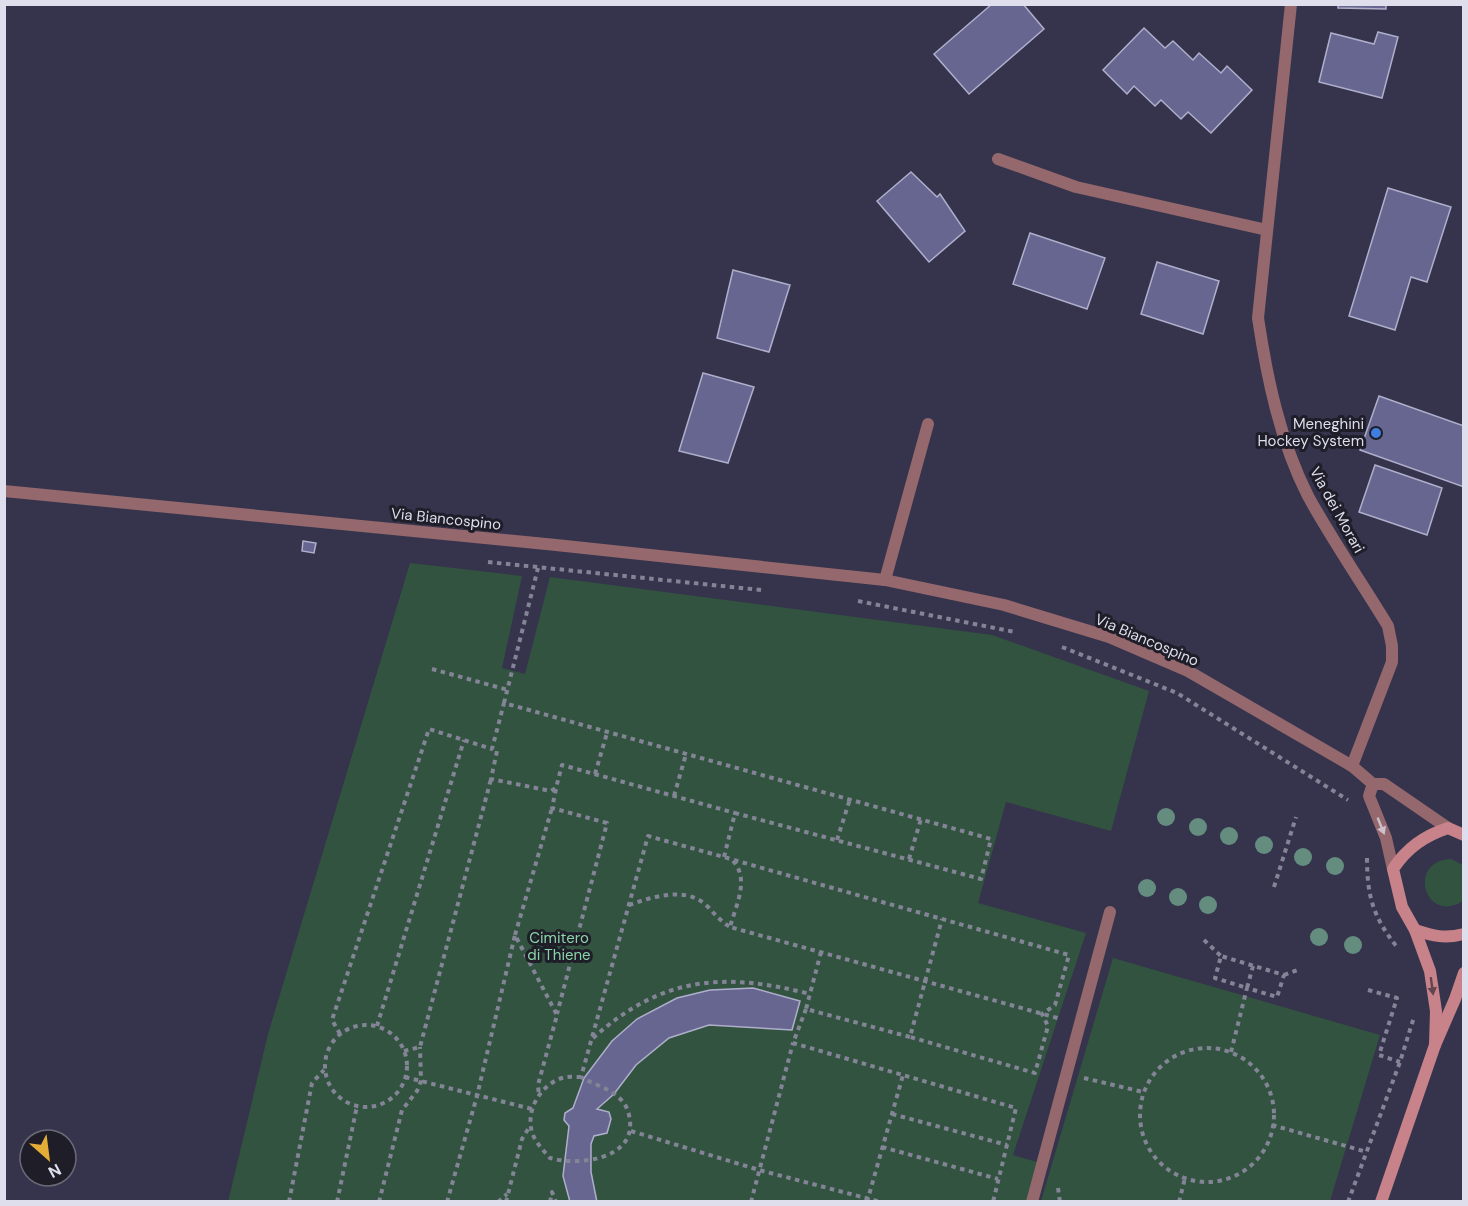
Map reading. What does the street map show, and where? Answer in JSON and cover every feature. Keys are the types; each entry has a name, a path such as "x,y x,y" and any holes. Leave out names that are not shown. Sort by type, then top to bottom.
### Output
{"main road":[{"path":"1435,1045 1436,1011 1430,971 1415,930 1402,907 1393,869 1403,854 1417,842 1448,828 1464,835"},
{"path":"1415,930 1450,938 1464,934"},
{"path":"1382,1202 1435,1045 1464,973"}],"street":[{"name":"Via dei Morari","path":"1292,4 1258,318 1265,364 1287,447 1308,495 1388,626 1392,662 1352,766"},
{"path":"998,159 1076,187 1267,230"},
{"path":"885,580 928,424"},
{"name":"Via Biancospino","path":"4,491 885,580 1004,605 1109,637 1188,671 1352,766 1373,784 1384,784 1448,828"},
{"path":"1373,784 1369,796 1386,838 1393,869"},
{"path":"1032,1202 1110,912"}],"path":[{"path":"480,561 769,591"},
{"path":"492,749 538,568"},
{"path":"850,599 1026,635"},
{"path":"1059,646 1177,693 1350,802"},
{"path":"432,669 508,690"},
{"path":"447,1202 477,1095 515,935 552,808 562,765 981,879 991,839 504,703"},
{"path":"340,1034 332,1020 429,729 497,751 420,1047 421,1081 417,1091 402,1110 379,1202"},
{"path":"595,774 608,733"},
{"path":"377,1026 464,740"},
{"path":"674,796 686,754"},
{"path":"491,779 545,792 556,788"},
{"path":"837,840 850,799"},
{"path":"539,1096 538,1086 607,823 552,808"},
{"path":"724,857 735,813"},
{"path":"1274,887 1296,817"},
{"path":"909,859 921,819"},
{"path":"581,1077 648,836 1069,955 1055,1005 1042,1014"},
{"path":"1365,847 1369,892 1374,915 1400,950"},
{"path":"729,927 742,881 741,874 730,859"},
{"path":"629,905 664,895 681,894 696,898 706,905 716,918 729,927 1079,1024"},
{"path":"910,1037 942,919"},
{"path":"515,935 557,1015"},
{"path":"1204,940 1221,956 1253,966 1284,975 1300,969"},
{"path":"751,1202 793,1043 806,1009 820,952"},
{"path":"1221,956 1215,978 1247,988 1277,997 1284,975"},
{"path":"1231,1052 1253,966"},
{"path":"591,1040 626,1012 652,998 687,986 746,981 810,994"},
{"path":"1368,990 1397,998 1379,1055 1400,1062"},
{"path":"806,1009 1035,1073 1048,1026 1042,1014"},
{"path":"1348,1202 1400,1062 1415,1012"},
{"path":"357,1026 377,1026 393,1036 404,1051 407,1064 405,1077 399,1090 389,1100 376,1106 357,1106 336,1095 328,1083 324,1070 326,1055 331,1043 340,1034 357,1026"},
{"path":"793,1043 1016,1108 993,1202"},
{"path":"404,1051 420,1047"},
{"path":"1196,1048 1213,1048 1231,1052 1252,1066 1268,1086 1273,1103 1272,1125 1262,1152 1251,1165 1220,1180 1203,1181 1185,1178 1169,1170 1156,1159 1146,1144 1141,1127 1140,1110 1143,1092 1151,1076 1163,1063 1178,1054 1196,1048"},
{"path":"289,1202 312,1083 324,1070"},
{"path":"1066,1074 1143,1092"},
{"path":"867,1200 903,1075"},
{"path":"405,1077 532,1110"},
{"path":"581,1077 619,1097 629,1112 631,1131 624,1141 603,1158 580,1163 550,1158 533,1135 532,1110 545,1088 563,1078 581,1077"},
{"path":"337,1202 357,1106"},
{"path":"892,1114 1007,1144"},
{"path":"506,1202 522,1139 531,1125"},
{"path":"1272,1125 1367,1152"},
{"path":"631,1131 759,1170 867,1200 882,1202"},
{"path":"882,1147 998,1179"},
{"path":"1179,1202 1185,1178"},
{"path":"550,1202 552,1192 556,1202"},
{"path":"498,1202 508,1194"}],"green space":[{"name":"Cimitero di Thiene","path":"410,563 522,576 502,668 525,674 550,577 992,635 1149,691 1111,831 1006,802 978,903 1086,933 1013,1155 1037,1162 1027,1201 228,1202 268,1034"},
{"path":"1451,859 1463,865 1463,901 1450,906 1439,905 1431,899 1426,890 1425,879 1429,870 1437,862"},
{"path":"1113,958 1380,1035 1330,1201 1041,1201"}],"building":[{"path":"992,4 1023,4 1044,29 969,94 934,54"},
{"path":"1338,4 1386,4 1386,9 1338,8"},
{"path":"1144,28 1165,48 1173,41 1193,60 1199,53 1221,73 1227,66 1252,90 1211,133 1188,112 1181,119 1161,100 1155,106 1134,86 1127,94 1103,70"},
{"path":"1378,32 1398,37 1382,98 1319,82 1331,33 1374,44"},
{"path":"911,172 937,197 940,194 965,231 929,262 877,201"},
{"path":"1388,188 1451,207 1427,282 1411,277 1395,330 1349,316"},
{"path":"1030,233 1105,258 1087,309 1013,284"},
{"path":"1157,262 1219,281 1203,334 1141,314"},
{"path":"733,270 790,285 769,352 717,338"},
{"path":"703,373 754,387 728,463 679,451"},
{"path":"1379,396 1464,426 1464,487 1360,450"},
{"path":"1375,465 1442,488 1427,535 1359,512"},
{"path":"303,541 316,543 314,553 302,551"},
{"path":"753,988 800,1001 792,1030 709,1025 669,1038 636,1065 614,1094 597,1109 609,1112 611,1119 607,1133 594,1136 591,1144 591,1172 597,1202 570,1202 563,1176 569,1126 564,1120 565,1113 573,1108 584,1078 612,1041 637,1019 677,998 710,990"}],"place":[{"name":"Meneghini Hockey System","path":"1376,433"}]}
